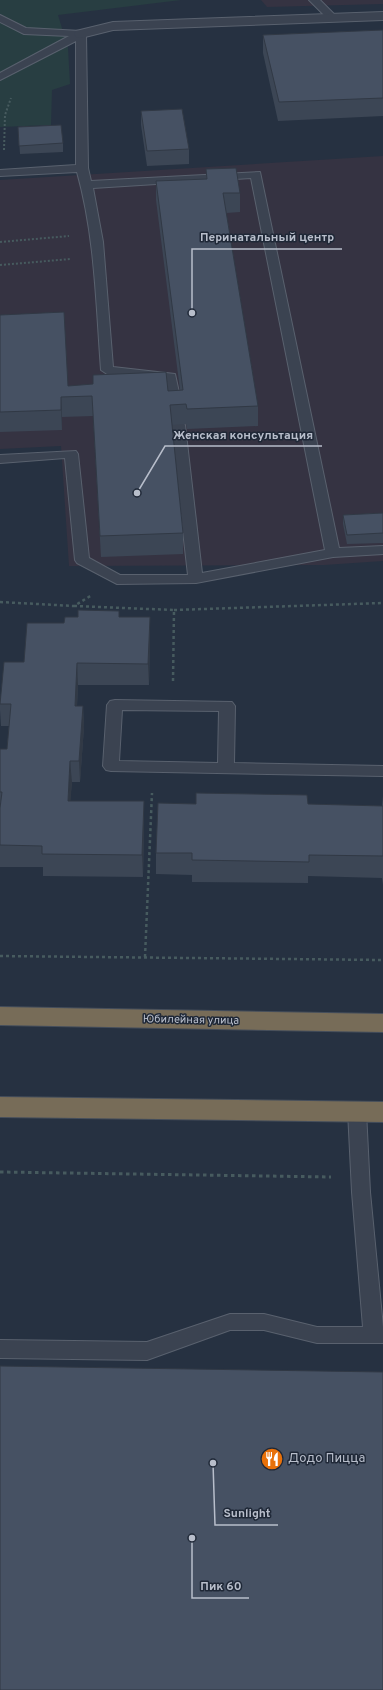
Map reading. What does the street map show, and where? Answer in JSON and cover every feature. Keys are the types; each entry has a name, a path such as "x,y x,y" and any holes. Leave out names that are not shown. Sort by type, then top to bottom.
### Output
{"highway":[{"name":"Юбилейная улица","path":"0,1016 383,1023"},
{"path":"0,1107 383,1112"}],"street":[{"path":"81,34 113,26 383,16"}],"lane":[{"path":"314,0 333,18"},
{"path":"0,18 24,31 81,34"},
{"path":"0,77 81,34"},
{"path":"81,34 82,168 88,184 98,257 107,370 171,377 177,411"},
{"path":"0,173 82,168"},
{"path":"88,184 256,174 334,552"},
{"path":"178,425 196,579"},
{"path":"0,459 71,454 82,560 117,580 196,579 334,552 383,550"},
{"path":"226,768 227,706 115,705 111,766 383,771"},
{"path":"0,1349 146,1351 230,1322 264,1322 317,1334 378,1335 361,1192 357,1111"}],"path":[{"path":"0,242 95,234"},
{"path":"0,265 98,257"},
{"path":"74,606 117,580"},
{"path":"0,602 174,610 383,602"},
{"path":"172,705 174,610"},
{"path":"145,957 153,767"},
{"path":"0,956 383,960"},
{"path":"0,1172 318,1177"}],"shaded area":[{"path":"261,0 383,0 383,4 267,7"},
{"path":"383,156 383,561 324,565 69,566 61,446 0,449 0,180"}],"green space":[{"path":"0,0 181,0 58,15 68,48 70,84 52,90 51,125 0,127"}],"building":[{"path":"383,30 383,98 279,102 263,35"},
{"path":"182,109 189,149 147,151 141,111"},
{"path":"61,125 63,143 19,146 18,127"},
{"path":"236,168 240,193 223,193 258,406 187,409 186,404 170,405 183,533 100,536 92,396 61,397 61,410 0,412 0,315 64,312 68,386 93,384 93,375 166,372 168,391 183,390 156,181 207,179 206,169"},
{"path":"383,513 383,533 347,535 343,515"},
{"path":"78,610 119,611 119,617 150,617 148,664 77,663 75,706 83,706 79,761 70,761 68,801 144,801 142,855 42,854 42,846 0,845 0,808 2,792 0,792 0,749 7,749 11,704 0,704 4,662 24,662 27,623 64,623 65,617 78,617"},
{"path":"196,793 307,795 308,804 383,806 383,856 309,855 309,862 192,860 192,853 156,853 158,803 196,804"},
{"path":"0,1366 383,1372 383,1690 0,1690"}],"place":[{"name":"Перинатальный центр","path":"192,313"},
{"name":"Женская консультация","path":"137,493"},
{"name":"Додо Пицца","path":"272,1459"},
{"name":"Sunlight","path":"213,1463"},
{"name":"Пик 60","path":"192,1538"}]}
